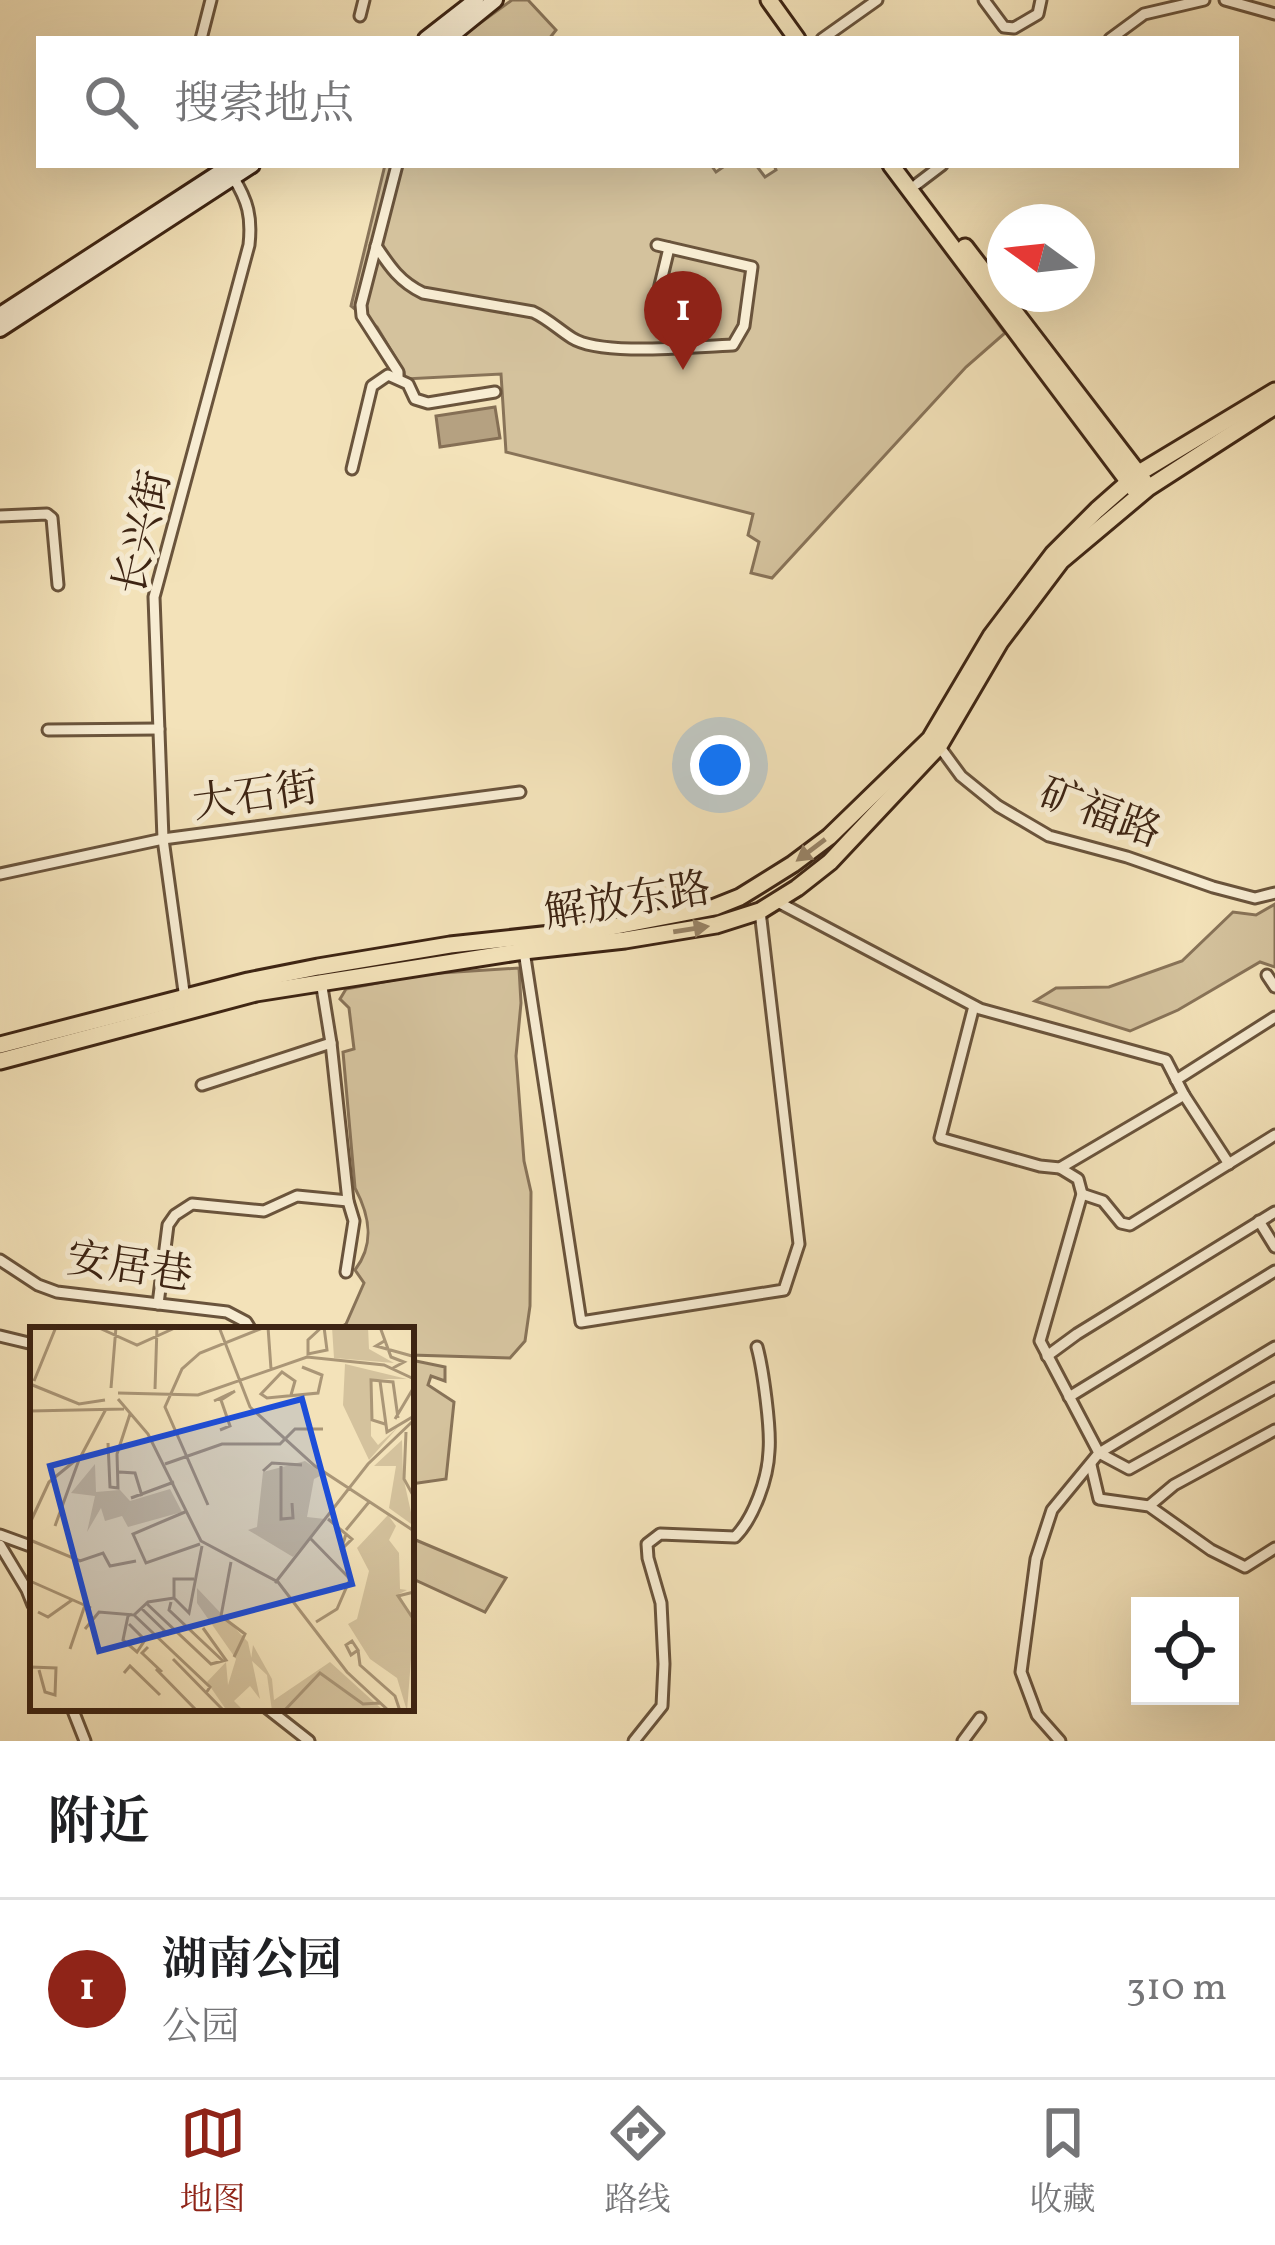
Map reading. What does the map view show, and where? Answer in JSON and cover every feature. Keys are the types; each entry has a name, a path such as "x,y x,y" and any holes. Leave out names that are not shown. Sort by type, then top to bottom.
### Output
{"main road":[{"path":"430,36 476,0"},
{"path":"452,36 495,0"},
{"path":"769,0 795,36"},
{"path":"781,0 808,36"},
{"path":"893,168 1139,485"},
{"path":"906,168 1139,485"},
{"path":"0,315 228,169"},
{"path":"0,329 228,169"},
{"name":"解放东路","path":"1139,485 1275,391"},
{"name":"解放东路","path":"0,1045 248,981 625,940 716,926 760,911 830,862 934,742 991,636 1040,570 1097,510 1275,406"},
{"name":"解放东路","path":"0,1061 320,974 450,945 606,928 715,907 755,888 829,837 934,742"}],"street":[{"path":"202,36 211,0"},
{"path":"360,16 364,0"},
{"path":"826,36 878,0"},
{"path":"984,0 1004,27 1014,28 1038,14 1041,0"},
{"path":"1114,36 1144,14 1204,0"},
{"path":"1225,0 1272,10"},
{"path":"397,168 361,305 362,316 398,377"},
{"path":"917,184 938,168"},
{"name":"长兴街","path":"185,999 163,839 154,597 248,245 249,205 228,169"},
{"path":"376,246 394,273 423,293 533,312 574,340 633,351 733,344 744,326 752,267 663,246 655,306 673,310"},
{"path":"352,469 372,386 388,375 408,383 415,399 428,403 495,392"},
{"path":"0,516 47,514 52,518 58,585"},
{"path":"48,730 159,729"},
{"name":"矿福路","path":"934,742 961,776 998,806 1049,836 1255,898 1275,893"},
{"name":"大石街","path":"0,874 163,839 520,792"},
{"path":"776,901 974,1006 1166,1060 1228,1164"},
{"path":"524,951 581,1322 784,1290 799,1244 760,911"},
{"path":"320,974 354,1222 346,1273"},
{"path":"1267,975 1275,987"},
{"path":"974,1006 940,1138 1060,1168 1078,1179 1082,1194 1040,1341 1099,1453 1129,1469 1275,1388"},
{"path":"1176,1080 1275,1017"},
{"path":"202,1085 331,1043"},
{"path":"1060,1168 1184,1095"},
{"path":"1082,1194 1102,1202 1121,1223 1130,1225 1275,1135"},
{"path":"158,1304 168,1226 192,1204 264,1211 297,1196 348,1201"},
{"path":"1047,1356 1275,1212"},
{"path":"1259,1221 1275,1247"},
{"name":"安居巷","path":"0,1260 57,1292 227,1312 249,1327"},
{"path":"1069,1397 1275,1271"},
{"path":"0,1336 30,1343"},
{"path":"634,1741 662,1706 661,1603 647,1544 660,1534 734,1537 746,1526 770,1451 757,1347"},
{"path":"1060,1741 1037,1715 1021,1672 1036,1559 1052,1510 1099,1453 1275,1347"},
{"path":"1149,1506 1174,1486 1275,1430"},
{"path":"1091,1465 1099,1499 1149,1506 1211,1550 1245,1567 1275,1548"},
{"path":"0,1535 30,1546"},
{"path":"0,1545 30,1598"},
{"path":"73,1711 85,1741"},
{"path":"272,1711 309,1741"},
{"path":"963,1741 980,1718"}],"shaded area":[{"path":"512,0 528,0 556,30 551,36 462,36"},
{"path":"384,168 713,168 716,172 758,168 765,177 775,168 885,168 1005,333 966,367 772,578 751,573 759,542 748,535 753,514 506,452 501,374 405,379 377,327 351,306"},
{"path":"495,407 500,438 440,447 436,416"},
{"path":"1275,904 1275,967 1260,962 1178,1010 1130,1031 1035,1001 1056,988 1109,987 1182,961 1233,912 1256,915"},
{"path":"519,968 516,1056 531,1192 530,1306 525,1341 510,1358 414,1355 414,1327 341,1327 364,1283 355,1270 366,1250 368,1230 355,1188 343,1052 354,1049 349,1008 340,999 346,989 425,974"},
{"path":"414,1361 445,1367 445,1381 431,1376 428,1385 454,1402 446,1479 414,1484"},
{"path":"414,1539 506,1578 485,1612 414,1579"}],"place":[{"name":"湖南公园","path":"683,370"}]}
